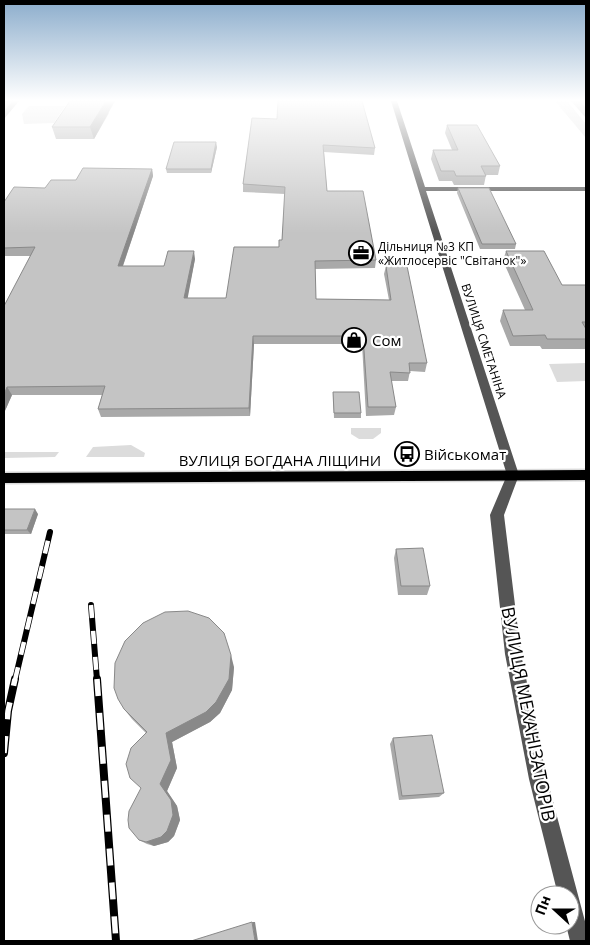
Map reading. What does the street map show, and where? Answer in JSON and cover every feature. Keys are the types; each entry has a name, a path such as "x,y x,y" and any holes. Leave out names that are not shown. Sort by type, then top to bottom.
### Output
{"main road":[{"name":"ВУЛИЦЯ БОГДАНА ЛІЩИНИ","path":"4,478 586,475"}],"street":[{"name":"ВУЛИЦЯ СМЕТАНІНА","path":"408,145 513,475"},
{"path":"422,190 586,189"},
{"name":"ВУЛИЦЯ МЕХАНІЗАТОРІВ","path":"513,475 497,515 514,654 538,779 565,885"}],"shaded area":[{"path":"586,363 586,381 557,382 549,364"},
{"path":"351,428 381,428 381,433 373,439 359,439 351,434"},
{"path":"131,445 145,453 144,457 86,457 93,447"},
{"path":"4,452 59,452 55,457 4,458"}],"building":[{"path":"173,145 215,145 211,169 166,169"},
{"path":"248,145 323,145 327,191 363,191 376,260 315,261 316,299 391,300 386,266 407,266 427,363 409,363 410,373 390,372 396,407 368,407 363,336 253,336 249,408 98,409 105,386 7,387 4,395 4,306 35,247 4,248 4,202 14,187 45,188 51,180 76,180 83,168 152,169 118,266 164,266 168,251 194,251 184,298 226,298 234,247 279,247 279,240 282,240 285,187 243,184"},
{"path":"325,145 374,145 375,148"},
{"path":"456,145 488,145 500,166 481,166 486,176 456,176 454,171 441,171 433,150 458,150"},
{"path":"458,188 489,188 516,244 482,244"},
{"path":"506,251 544,251 562,285 586,285 586,322 582,322 586,329 586,339 547,339 545,335 513,336 503,310 533,310"},
{"path":"333,392 359,392 361,413 334,413"},
{"path":"4,509 35,509 27,530 4,530"},
{"path":"423,548 430,586 401,586 396,549"},
{"path":"188,611 209,618 224,633 231,655 229,679 216,702 206,712 166,733 171,760 160,784 171,800 173,815 167,831 161,837 146,842 139,840 129,828 129,811 141,788 130,778 126,764 131,748 147,732 124,709 118,699 114,688 115,663 125,641 143,623 165,612"},
{"path":"432,735 444,793 402,796 393,738"},
{"path":"252,922 255,941 191,941"}],"railway":[{"path":"15,680 50,532"},
{"path":"91,605 97,680"},
{"path":"4,753 8,711 15,679"},
{"path":"97,679 116,941"}],"place":[{"name":"Дільниця №3 КП «Житлосервіс \"Світанок\"»","path":"361,253"},
{"name":"Сом","path":"354,340"},
{"name":"Військомат","path":"407,454"}]}
